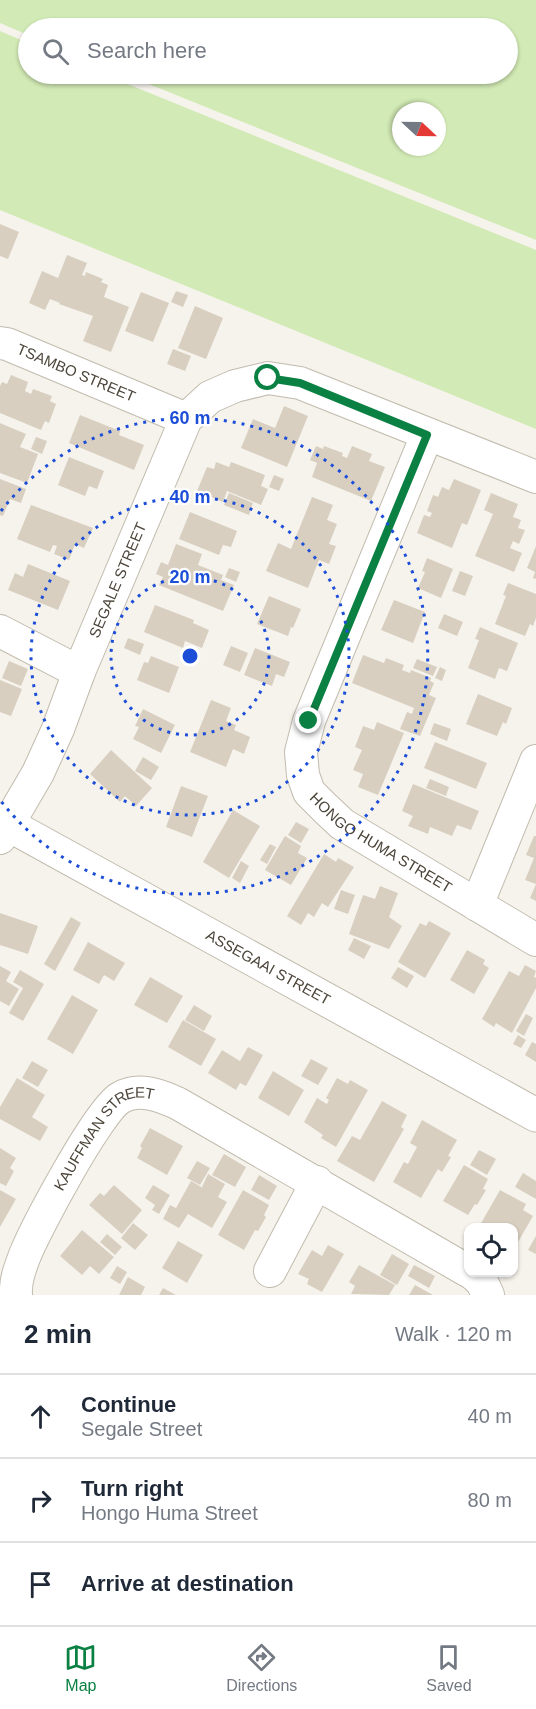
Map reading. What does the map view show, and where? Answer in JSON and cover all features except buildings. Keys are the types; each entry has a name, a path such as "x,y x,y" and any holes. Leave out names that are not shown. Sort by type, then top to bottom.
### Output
{"street":[{"name":"TSAMBO STREET","path":"0,344 7,344 186,419"},
{"name":"SEGALE STREET","path":"3,828 38,773 58,729 186,419 210,397 235,386 268,378 300,383 536,477"},
{"name":"HONGO HUMA STREET","path":"427,435 309,721 301,752 303,775 309,792 342,824 536,940"},
{"path":"0,631 80,672"},
{"path":"477,905 536,761"},
{"name":"ASSEGAAI STREET","path":"3,828 536,1115"},
{"name":"KAUFFMAN STREET","path":"15,1295 15,1283 37,1228 92,1132 107,1109 120,1098 136,1093 156,1094 177,1103 464,1268"},
{"path":"270,1271 317,1182"},
{"name":"KAUFFMAN STREET","path":"476,1277 482,1282 488,1295"}],"green space":[{"path":"0,0 536,0 536,240 149,84 518,84 518,18 18,18 18,31 0,23"},
{"path":"0,31 18,39 18,84 128,84 536,250 536,429 0,210"}],"route":[{"path":"268,378 300,383 427,435 309,721"}]}
